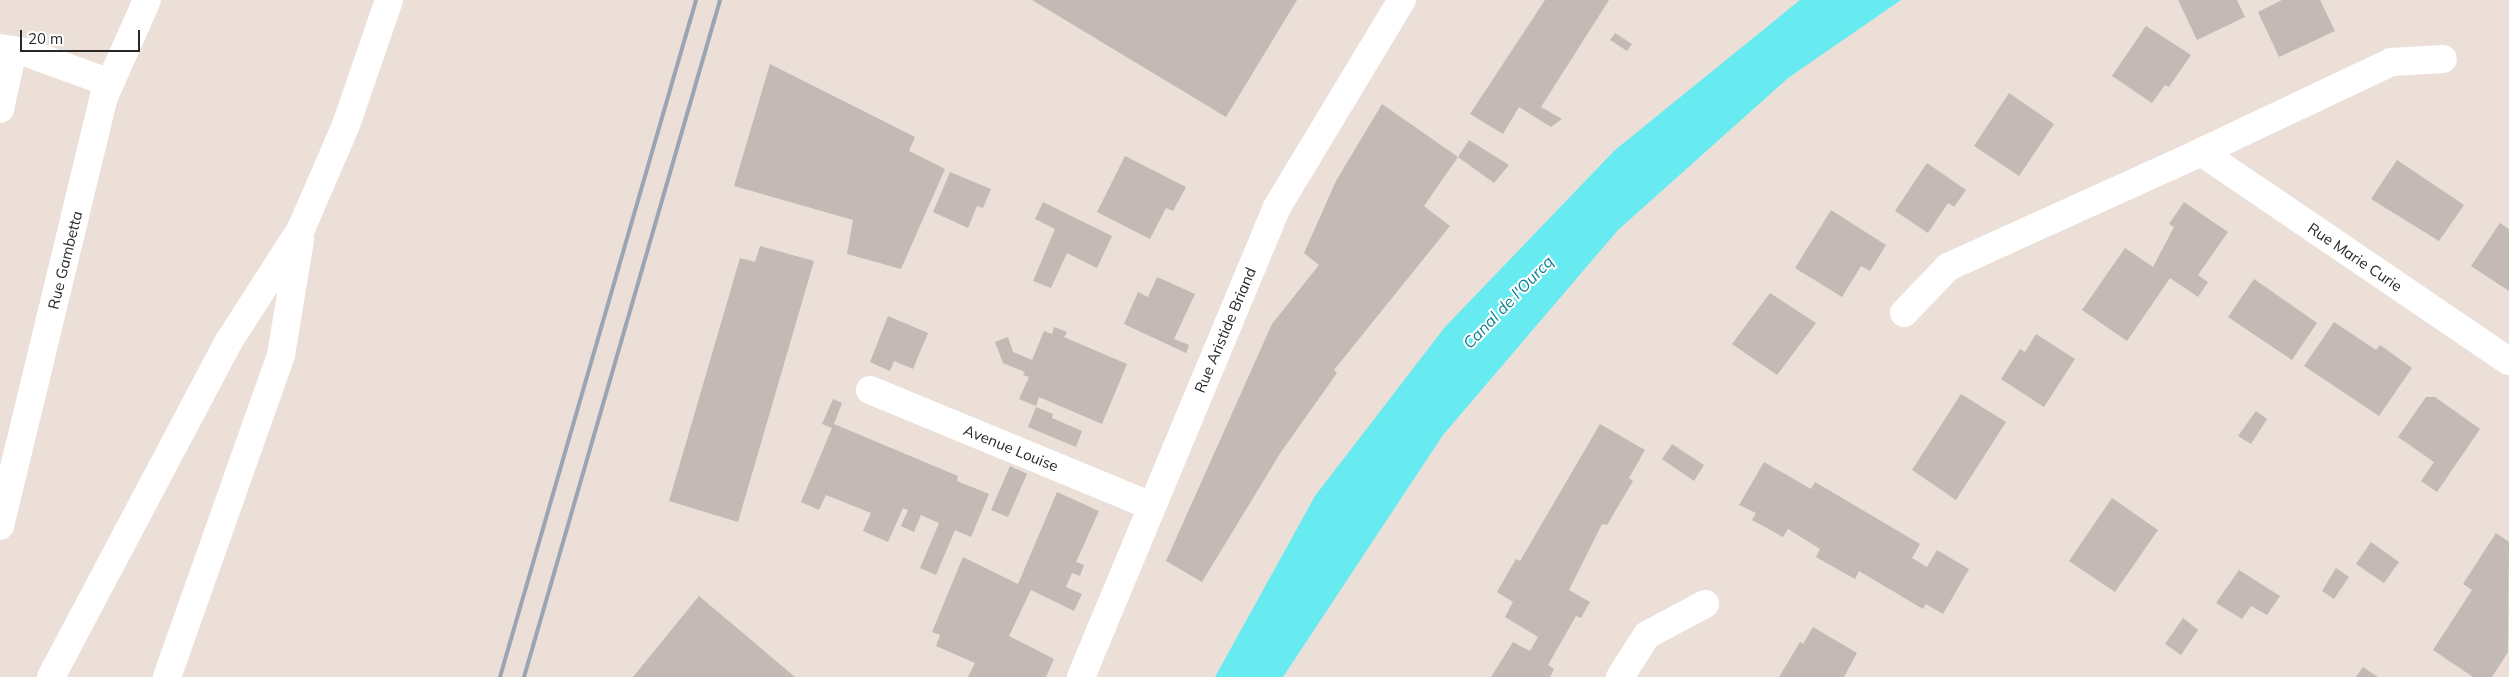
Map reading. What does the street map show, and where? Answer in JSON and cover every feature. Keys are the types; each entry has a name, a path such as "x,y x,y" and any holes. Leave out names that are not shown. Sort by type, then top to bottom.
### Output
{"street":[{"name":"Rue Gambetta","path":"0,526 107,90 148,0"},
{"path":"51,677 230,341 302,229 346,126 389,0"},
{"name":"Rue Aristide Briand","path":"1080,677 1277,207 1402,0"},
{"path":"0,109 6,49 107,90"},
{"path":"1904,313 1948,267 2201,152 2391,62 2443,59"},
{"name":"Rue Marie Curie","path":"2201,152 2509,361"},
{"path":"167,677 281,354 302,229"},
{"name":"Avenue Louise","path":"870,390 1152,506"},
{"path":"1620,677 1647,635 1705,604"}],"water":[{"name":"Canal de l'Ourcq","path":"1800,0 1901,0 1788,78 1618,230 1443,435 1283,677 1215,677 1315,496 1445,327 1615,150"}],"building":[{"path":"1032,0 1297,0 1226,117"},
{"path":"1545,0 1609,0 1541,107 1562,119 1551,127 1519,107 1503,134 1470,114"},
{"path":"2178,0 2237,0 2245,17 2197,40"},
{"path":"2282,0 2320,0 2335,31 2279,57 2258,12"},
{"path":"2146,26 2191,55 2169,87 2165,85 2152,103 2112,76"},
{"path":"1615,33 1632,44 1627,51 1610,40"},
{"path":"770,64 915,137 909,151 945,169 901,269 847,254 853,220 734,186"},
{"path":"2009,93 2054,124 2019,176 1974,146"},
{"path":"1382,104 1458,157 1424,206 1450,226 1334,370 1337,373 1281,452 1202,582 1166,561 1272,324 1319,265 1304,253 1336,181"},
{"path":"1469,140 1509,165 1494,183 1458,157"},
{"path":"1125,156 1186,187 1173,211 1166,208 1150,239 1097,212"},
{"path":"2397,160 2464,205 2439,241 2371,199"},
{"path":"1927,163 1966,190 1954,207 1948,203 1928,233 1895,211"},
{"path":"950,172 991,189 983,208 977,206 968,228 933,212"},
{"path":"1043,202 1112,236 1097,268 1067,253 1051,288 1033,281 1055,229 1035,219"},
{"path":"2184,202 2228,232 2198,275 2208,282 2198,297 2170,278 2127,341 2082,310 2125,248 2153,267 2174,227 2169,224"},
{"path":"1831,210 1886,245 1870,271 1861,266 1842,297 1795,268"},
{"path":"2500,223 2509,229 2509,291 2471,266"},
{"path":"760,246 814,261 738,522 669,501 740,258 755,262"},
{"path":"1157,277 1195,294 1174,339 1189,345 1186,353 1124,324 1138,292 1148,297"},
{"path":"2254,279 2317,323 2292,360 2228,317"},
{"path":"1770,293 1816,323 1777,375 1732,344"},
{"path":"888,316 928,333 913,369 894,361 890,371 870,362"},
{"path":"2334,322 2376,350 2380,345 2412,368 2379,416 2304,366"},
{"path":"1054,327 1067,332 1064,337 1127,364 1102,424 1039,397 1036,406 1019,399 1029,377 1023,375 1025,372 1003,363 995,342 1008,337 1013,352 1032,360 1044,331 1052,334"},
{"path":"2036,334 2075,359 2044,407 2001,379 2020,349 2025,352"},
{"path":"1961,394 2006,422 1956,500 1912,470"},
{"path":"2426,397 2435,397 2480,429 2437,492 2421,481 2434,462 2398,437"},
{"path":"833,399 842,403 834,424 958,476 957,481 989,494 971,537 955,530 936,575 920,568 939,523 921,515 914,532 901,526 908,510 903,508 888,542 863,531 871,513 826,495 819,510 801,502 832,428 822,424"},
{"path":"1036,407 1053,414 1052,418 1082,431 1076,447 1028,427"},
{"path":"2256,411 2267,419 2251,444 2238,436"},
{"path":"1600,424 1645,450 1629,478 1633,481 1607,525 1602,524 1569,590 1590,602 1581,618 1576,616 1548,665 1554,669 1550,677 1491,677 1513,642 1530,651 1538,637 1505,617 1513,602 1497,592 1516,559 1520,561"},
{"path":"1672,444 1704,465 1694,481 1662,459"},
{"path":"1764,462 1811,489 1815,482 1920,544 1912,558 1927,567 1937,550 1969,569 1943,614 1926,604 1923,609 1859,571 1855,579 1816,557 1820,549 1788,529 1783,537 1752,520 1756,513 1739,505"},
{"path":"1010,466 1027,474 1008,517 991,510"},
{"path":"1057,492 1099,511 1076,562 1084,565 1080,576 1072,573 1066,587 1082,594 1074,611 1031,590 1009,636 1054,659 1046,677 968,677 975,663 936,646 940,635 932,632 963,557 1018,584"},
{"path":"2112,498 2158,530 2115,592 2069,561"},
{"path":"2496,533 2509,542 2508,652 2492,677 2473,677 2433,650 2472,590 2463,584"},
{"path":"2371,542 2399,562 2384,583 2356,564"},
{"path":"2336,568 2349,577 2334,599 2322,591"},
{"path":"2239,570 2280,596 2267,615 2251,606 2242,619 2216,603"},
{"path":"699,596 795,677 633,677"},
{"path":"2183,618 2198,630 2181,655 2165,644"},
{"path":"1813,627 1857,653 1844,677 1779,677 1800,642 1803,644"},
{"path":"2363,667 2378,677 2356,677"}],"railway":[{"path":"500,677 696,0"},
{"path":"524,677 720,0"}]}
